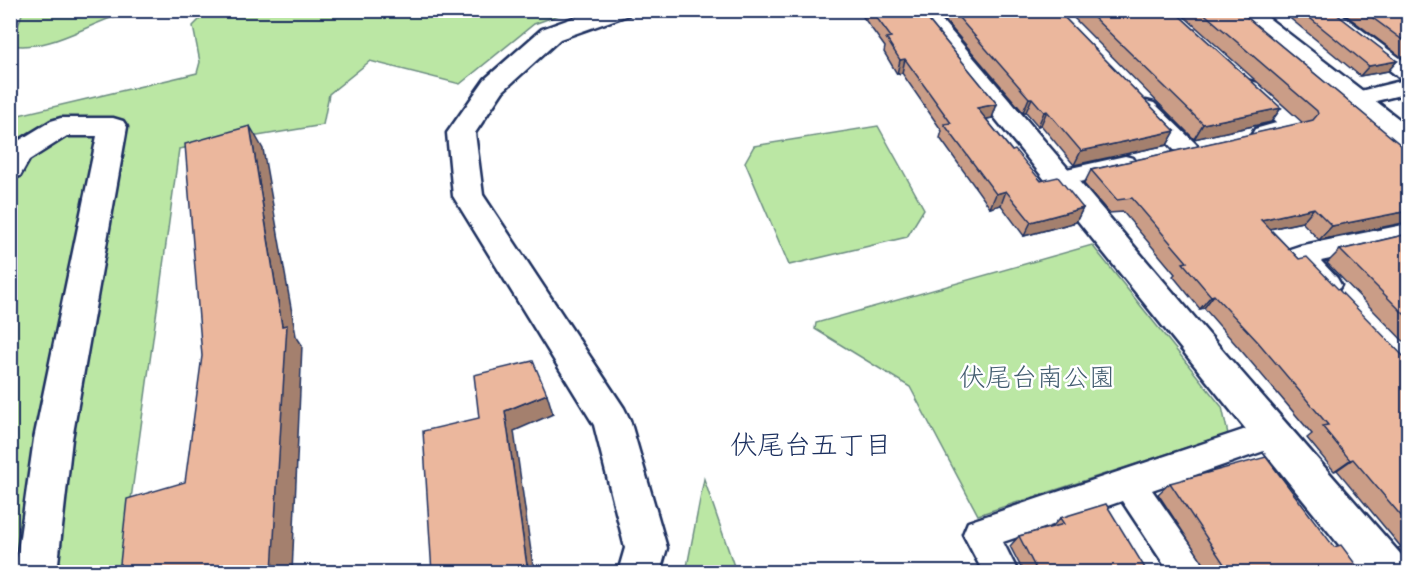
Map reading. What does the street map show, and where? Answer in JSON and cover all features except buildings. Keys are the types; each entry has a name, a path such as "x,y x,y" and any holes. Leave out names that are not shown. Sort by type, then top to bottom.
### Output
{"street":[{"path":"620,10 551,34 494,85 461,133 468,196 611,420 646,548 639,573"},
{"path":"920,10 1061,178 1270,435 1388,573"},
{"path":"1242,10 1408,140"},
{"path":"1322,10 1408,74"},
{"path":"1232,73 1294,127 1241,139"},
{"path":"1356,99 1408,86"},
{"path":"1130,92 1198,148 1165,156"},
{"path":"10,169 18,154 61,128 113,127 53,439 36,573"},
{"path":"1061,178 1142,161"},
{"path":"1341,299 1299,256 1408,233"},
{"path":"1001,573 980,534 1270,435"},
{"path":"1129,484 1189,573"}],"green space":[{"path":"23,10 139,11 107,19 60,39 28,46 11,45"},
{"path":"208,11 570,11 534,24 460,84 370,61 329,94 323,125 179,149 121,572 11,572 10,117 197,73 200,62 193,26"},
{"path":"878,126 924,209 907,237 789,265 745,162 754,146"},
{"name":"伏尾台南公園","path":"1092,245 1222,407 1228,434 978,515 910,387 815,329 816,323"},
{"path":"704,479 736,572 686,572"}],"district":[{"name":"伏尾台五丁目","path":"811,444"}]}
